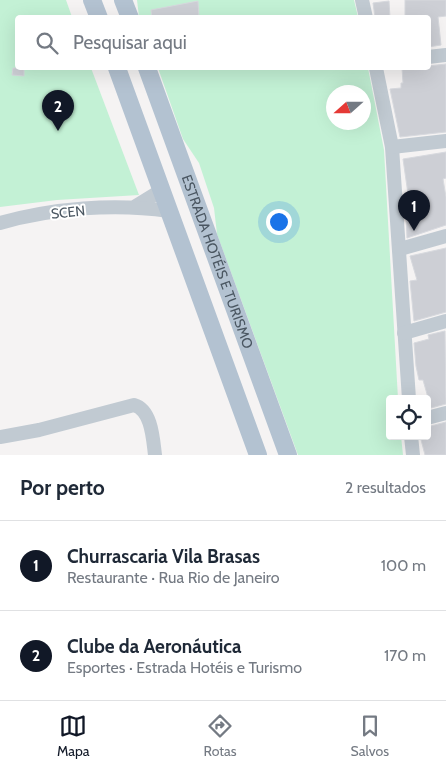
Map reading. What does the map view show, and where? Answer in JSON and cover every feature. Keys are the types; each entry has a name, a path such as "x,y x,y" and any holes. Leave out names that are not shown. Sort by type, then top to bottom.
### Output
{"main road":[{"path":"92,0 98,15"},
{"path":"124,0 129,15"},
{"name":"ESTRADA HOTÉIS E TURISMO","path":"118,70 258,455"},
{"name":"ESTRADA HOTÉIS E TURISMO","path":"148,70 288,455"}],"street":[{"path":"362,0 365,15"},
{"path":"431,57 446,55"},
{"path":"376,70 392,148 409,395"},
{"path":"392,148 446,142"},
{"name":"SCEN","path":"136,206 162,190"},
{"name":"SCEN","path":"0,223 66,211 136,206 169,211"},
{"path":"400,249 446,236"},
{"path":"404,333 446,322"},
{"path":"0,437 38,430 134,404 143,410 150,425 154,455"},
{"path":"431,417 446,413"},
{"path":"411,440 413,455"}],"green space":[{"path":"0,0 66,0 71,15 15,15 15,70 92,70 139,195 57,200 0,207"},
{"path":"137,0 354,0 358,15 139,15"},
{"path":"159,70 368,70 384,150 398,395 386,395 386,440 401,440 403,455 298,455 217,234 214,208 199,163 183,139"}],"building":[{"path":"405,0 446,0 446,16 438,17 441,45 431,47 431,15 405,15"},
{"path":"198,1 199,15 152,15 151,10"},
{"path":"389,1 390,15 375,15 373,3"},
{"path":"446,64 446,132 400,137 390,89 401,88 401,83 403,83 402,70 431,70 431,66"},
{"path":"13,68 15,70 24,70 24,76 12,75"},
{"path":"446,152 446,178 443,179 446,197 446,225 407,238 406,213 417,211 412,193 408,194 403,159"},
{"path":"446,248 446,312 414,321 410,281 417,280 410,256"},
{"path":"445,331 446,404 431,408 431,395 427,395 423,380 419,380 414,343 429,339 428,335"},
{"path":"446,422 446,455 425,455 421,440 431,440 431,426"}],"place":[{"name":"Clube da Aeronáutica","path":"58,131"},
{"name":"Churrascaria Vila Brasas","path":"414,231"}]}
